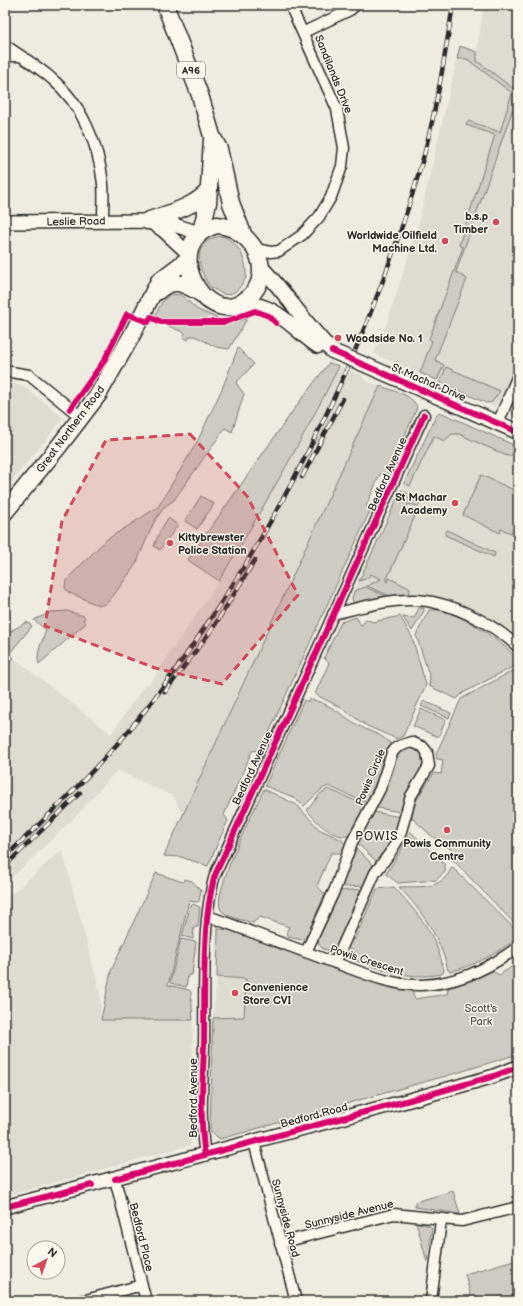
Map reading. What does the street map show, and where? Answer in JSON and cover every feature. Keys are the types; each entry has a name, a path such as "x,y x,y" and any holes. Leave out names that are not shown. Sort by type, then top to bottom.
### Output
{"main road":[{"name":"A96","path":"165,5 200,95 212,136 219,149 231,203 243,234 255,249 261,267 258,285 252,294 240,304"},
{"name":"A96","path":"189,257 194,239 200,232 208,203 212,136"},
{"path":"147,221 191,204 200,199 209,190"},
{"name":"A96","path":"200,232 217,225 226,226 243,234"},
{"path":"189,257 192,279 207,299 220,306 228,307 240,304"},
{"name":"Great Northern Road","path":"5,512 82,418 111,374 158,281 189,257"},
{"name":"St Machar Drive","path":"261,267 289,300 306,324 332,351"},
{"name":"Great Northern Road","path":"149,299 164,285 175,282 188,286 202,294"},
{"name":"St Machar Drive","path":"240,304 254,303 270,310 318,346 368,366 518,432"}],"street":[{"name":"Sandilands Drive","path":"255,249 272,252 279,251 302,235 319,217 331,197 342,166 344,148 337,108 304,32 290,5"},
{"path":"304,32 350,10 356,5"},
{"path":"5,45 52,79 67,94 79,112 97,152 103,185 103,220"},
{"path":"5,56 20,56"},
{"name":"Leslie Road","path":"5,222 103,220 147,221 168,223 200,232"},
{"name":"Leslie Road","path":"147,221 163,230 189,257"},
{"path":"5,371 29,375 82,418"},
{"path":"498,422 518,375"},
{"name":"Bedford Avenue","path":"205,1155 203,1119 208,916 212,884 218,867 424,415"},
{"path":"333,614 398,600 427,601 459,611 479,620 507,636 518,647"},
{"name":"Powis Circle","path":"306,952 335,889 352,842 380,789 392,753 397,747 404,743 410,742 417,744 427,752 429,766 411,796 399,838 375,873 335,963"},
{"name":"Powis Crescent","path":"208,916 387,981 405,984 434,984 473,974 498,961 518,947"},
{"name":"Bedford Road","path":"5,1207 448,1090 518,1067"},
{"name":"Sunnyside Road","path":"254,1142 296,1301"},
{"name":"Bedford Place","path":"115,1179 146,1301"},
{"name":"Sunnyside Avenue","path":"280,1243 394,1214 441,1220 467,1220 518,1207"},
{"path":"431,1301 441,1220"},
{"path":"82,1301 142,1285"}],"highlighted area":[{"path":"190,434 247,496 298,595 222,684 155,668 45,626 62,521 106,440"}],"shaded area":[{"path":"484,5 518,5 518,417 374,354 387,323 417,230 460,46 477,51"},
{"path":"339,366 361,375 366,381 380,386 184,812 179,809 175,797 117,770 74,818 5,884 5,651 111,734 145,685 150,683 219,581 317,411"},
{"path":"5,382 23,386 64,418 5,489"},
{"name":"St Machar Academy","path":"438,413 442,413 518,447 518,640 505,628 484,616 435,596 408,594 386,596 365,587 354,591 409,471"},
{"path":"62,850 100,992 101,1020 193,1020 191,1145 5,1196 5,900"},
{"path":"217,977 246,979 244,1018 213,1018"}],"green space":[{"path":"460,46 477,52 477,61 518,92 518,94 456,272 467,279 435,360 444,365 437,380 420,373 432,341 429,339 463,247 459,245 495,135 466,125 468,121 500,132 512,93 467,59 457,59"},
{"path":"223,236 234,243 238,248 244,259 246,271 246,278 241,285 235,291 228,294 223,294 211,288 202,272 199,256 201,248 206,243 213,238"},
{"path":"170,294 181,295 198,310 222,320 161,320 155,316 162,302"},
{"path":"247,319 229,349 216,347 195,336 190,336 188,340 183,337 185,333 166,325 226,323"},
{"path":"238,348 254,364 236,383 244,394 232,432 225,428 174,500 164,507 154,522 136,564 111,599 104,605 98,605 68,592 65,588 66,580 106,540 158,507 197,442 222,389"},
{"path":"329,363 339,366 266,502 219,581 188,560 297,405"},
{"path":"446,367 500,391 492,402 486,403 440,382"},
{"path":"380,386 407,396 415,403 417,408 388,474 380,474 366,506 370,511 261,750 252,751 224,815 228,820 208,866 181,857 164,856"},
{"path":"440,412 518,447 517,451 513,455 507,456 459,434 452,434 444,441 434,436 410,486 404,483 437,414"},
{"path":"481,475 518,492 514,499 518,501 518,518 511,533 501,529 500,533 463,515"},
{"path":"401,490 407,493 408,498 420,503 419,506 408,504 405,511 415,516 386,581 388,582 389,578 409,588 410,591 408,594 390,596 367,586 381,579 370,574 368,578 359,581"},
{"path":"201,496 214,504 197,529 185,521"},
{"path":"168,518 178,525 160,550 154,546 160,531"},
{"path":"447,530 495,553 494,557 445,535"},
{"path":"365,587 386,596 356,603 353,602 352,598 354,591"},
{"path":"419,608 424,608 424,611 412,631 403,617 414,618"},
{"path":"429,610 438,610 450,613 477,627 490,635 512,653 518,660 518,664 463,693 457,699 429,686 430,678 416,635"},
{"path":"67,611 84,616 85,618 83,620 86,623 39,664 39,651 46,630 34,620 51,612"},
{"path":"400,616 412,637 426,685 403,736 397,739 367,726 343,709 315,694 329,663 324,658 341,622 356,617 361,625 366,619 373,622"},
{"path":"27,622 32,626 9,654 14,658 5,665 5,634"},
{"path":"518,668 518,927 451,858 455,853 437,838 435,839 412,818 417,799 423,789 434,773 441,774 443,760 437,759 436,754 461,699"},
{"path":"309,699 330,707 361,727 384,738 391,744 383,756 380,772 368,800 364,802 328,786 322,789 304,806 293,797 265,786 304,700 308,702"},
{"path":"424,701 451,713 449,718 421,706"},
{"path":"421,709 446,720 439,736 413,726"},
{"path":"412,747 420,751 426,761 422,770 409,787 401,812 377,808 392,774 399,750"},
{"path":"264,789 297,805 319,829 342,840 345,844 341,853 331,853 317,886 325,894 306,937 302,940 288,937 287,930 289,927 260,917 253,923 231,917 221,910 219,902 227,871"},
{"path":"328,789 363,804 364,808 348,836 342,836 330,832 307,810 321,793"},
{"path":"374,812 401,817 396,835 378,863 357,843"},
{"path":"410,831 445,865 445,872 436,880 398,883 386,874 400,852"},
{"path":"355,847 375,867 364,886 341,887"},
{"path":"452,867 518,932 518,937 486,958 450,972 440,946 423,915 399,887 423,887 436,884 448,875"},
{"path":"156,873 183,882 184,879 192,881 201,890 199,901 189,901 168,985 189,990 191,992 193,1020 101,1020 111,971"},
{"path":"394,887 419,916 431,935 441,958 444,971 442,974 424,976 407,975 381,969 351,958 350,953 352,945 377,889"},
{"path":"363,889 337,946 332,951 323,949 319,945 318,936 339,891"},
{"path":"193,904 200,907 198,927 194,927 193,939 182,936 190,907"},
{"name":"Scott's Park","path":"218,929 231,930 377,983 411,990 415,999 447,994 449,986 469,980 491,970 499,975 518,963 518,999 514,1001 518,1009 518,1054 460,1072 220,1139 210,1131 213,1018 244,1017 246,979 217,977"},
{"path":"181,939 196,942 192,975 188,975 186,987 170,983"},
{"path":"453,1191 460,1214 415,1207 415,1202"},
{"path":"416,1222 432,1228 427,1262"},
{"path":"518,1259 518,1301 472,1301 465,1274"}],"railway":[{"path":"5,857 97,766 126,734 158,693 203,630 245,565 300,467 325,417 370,314 408,209 433,118 453,5"},
{"path":"302,477 343,399"},
{"path":"165,692 213,628 255,560"},
{"path":"5,866 80,793"}],"cycle path":[{"path":"70,409 104,361 127,314 148,322 151,317 161,322 225,322 255,311 269,316 276,323"},
{"path":"332,351 518,432"},
{"path":"205,1155 202,1128 205,959 208,915 215,875 424,415"},
{"path":"115,1179 406,1101 491,1077 518,1067"},
{"path":"5,1207 92,1185"}],"place":[{"name":"b.s.p Timber","path":"496,222"},
{"name":"Worldwide Oilfield Machine Ltd.","path":"445,241"},
{"name":"Woodside No. 1","path":"338,338"},
{"name":"St Machar Academy","path":"455,503"},
{"name":"Kittybrewster Police Station","path":"170,543"},
{"name":"Powis Community Centre","path":"447,830"},
{"name":"Convenience Store CVI","path":"235,993"}],"district":[{"name":"POWIS","path":"377,836"}]}
